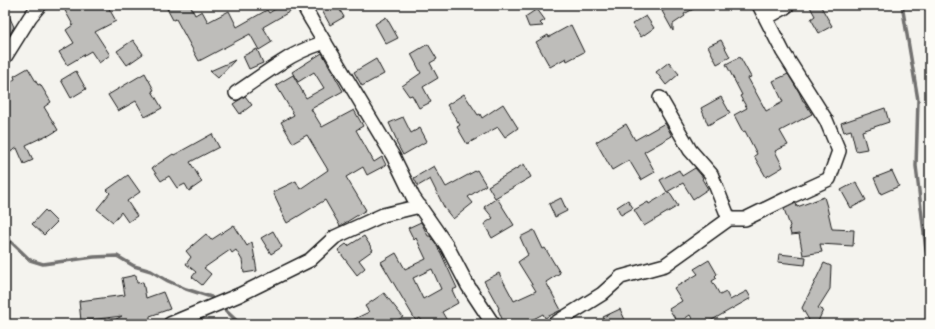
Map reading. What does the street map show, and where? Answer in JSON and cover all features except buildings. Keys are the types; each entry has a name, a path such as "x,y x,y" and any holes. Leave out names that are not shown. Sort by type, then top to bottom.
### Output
{"street":[{"path":"5,57 30,17 40,5"},
{"path":"303,5 393,156 414,197 447,246 468,286 493,324"},
{"path":"554,324 602,294 621,277 665,265 729,219 745,219 829,179 839,151 826,120 783,52 759,5"},
{"path":"766,18 788,5"},
{"path":"236,93 283,61 324,42"},
{"path":"660,98 690,150 711,174 729,219"},
{"path":"170,324 239,295 310,260 335,237 383,214 420,206"}],"waterway":[{"path":"902,5 918,100 916,166 930,271"},
{"path":"5,236 30,260 43,264 94,257 117,256 134,266 151,271 186,289 211,297 216,302"},
{"path":"221,306 240,324"}]}
